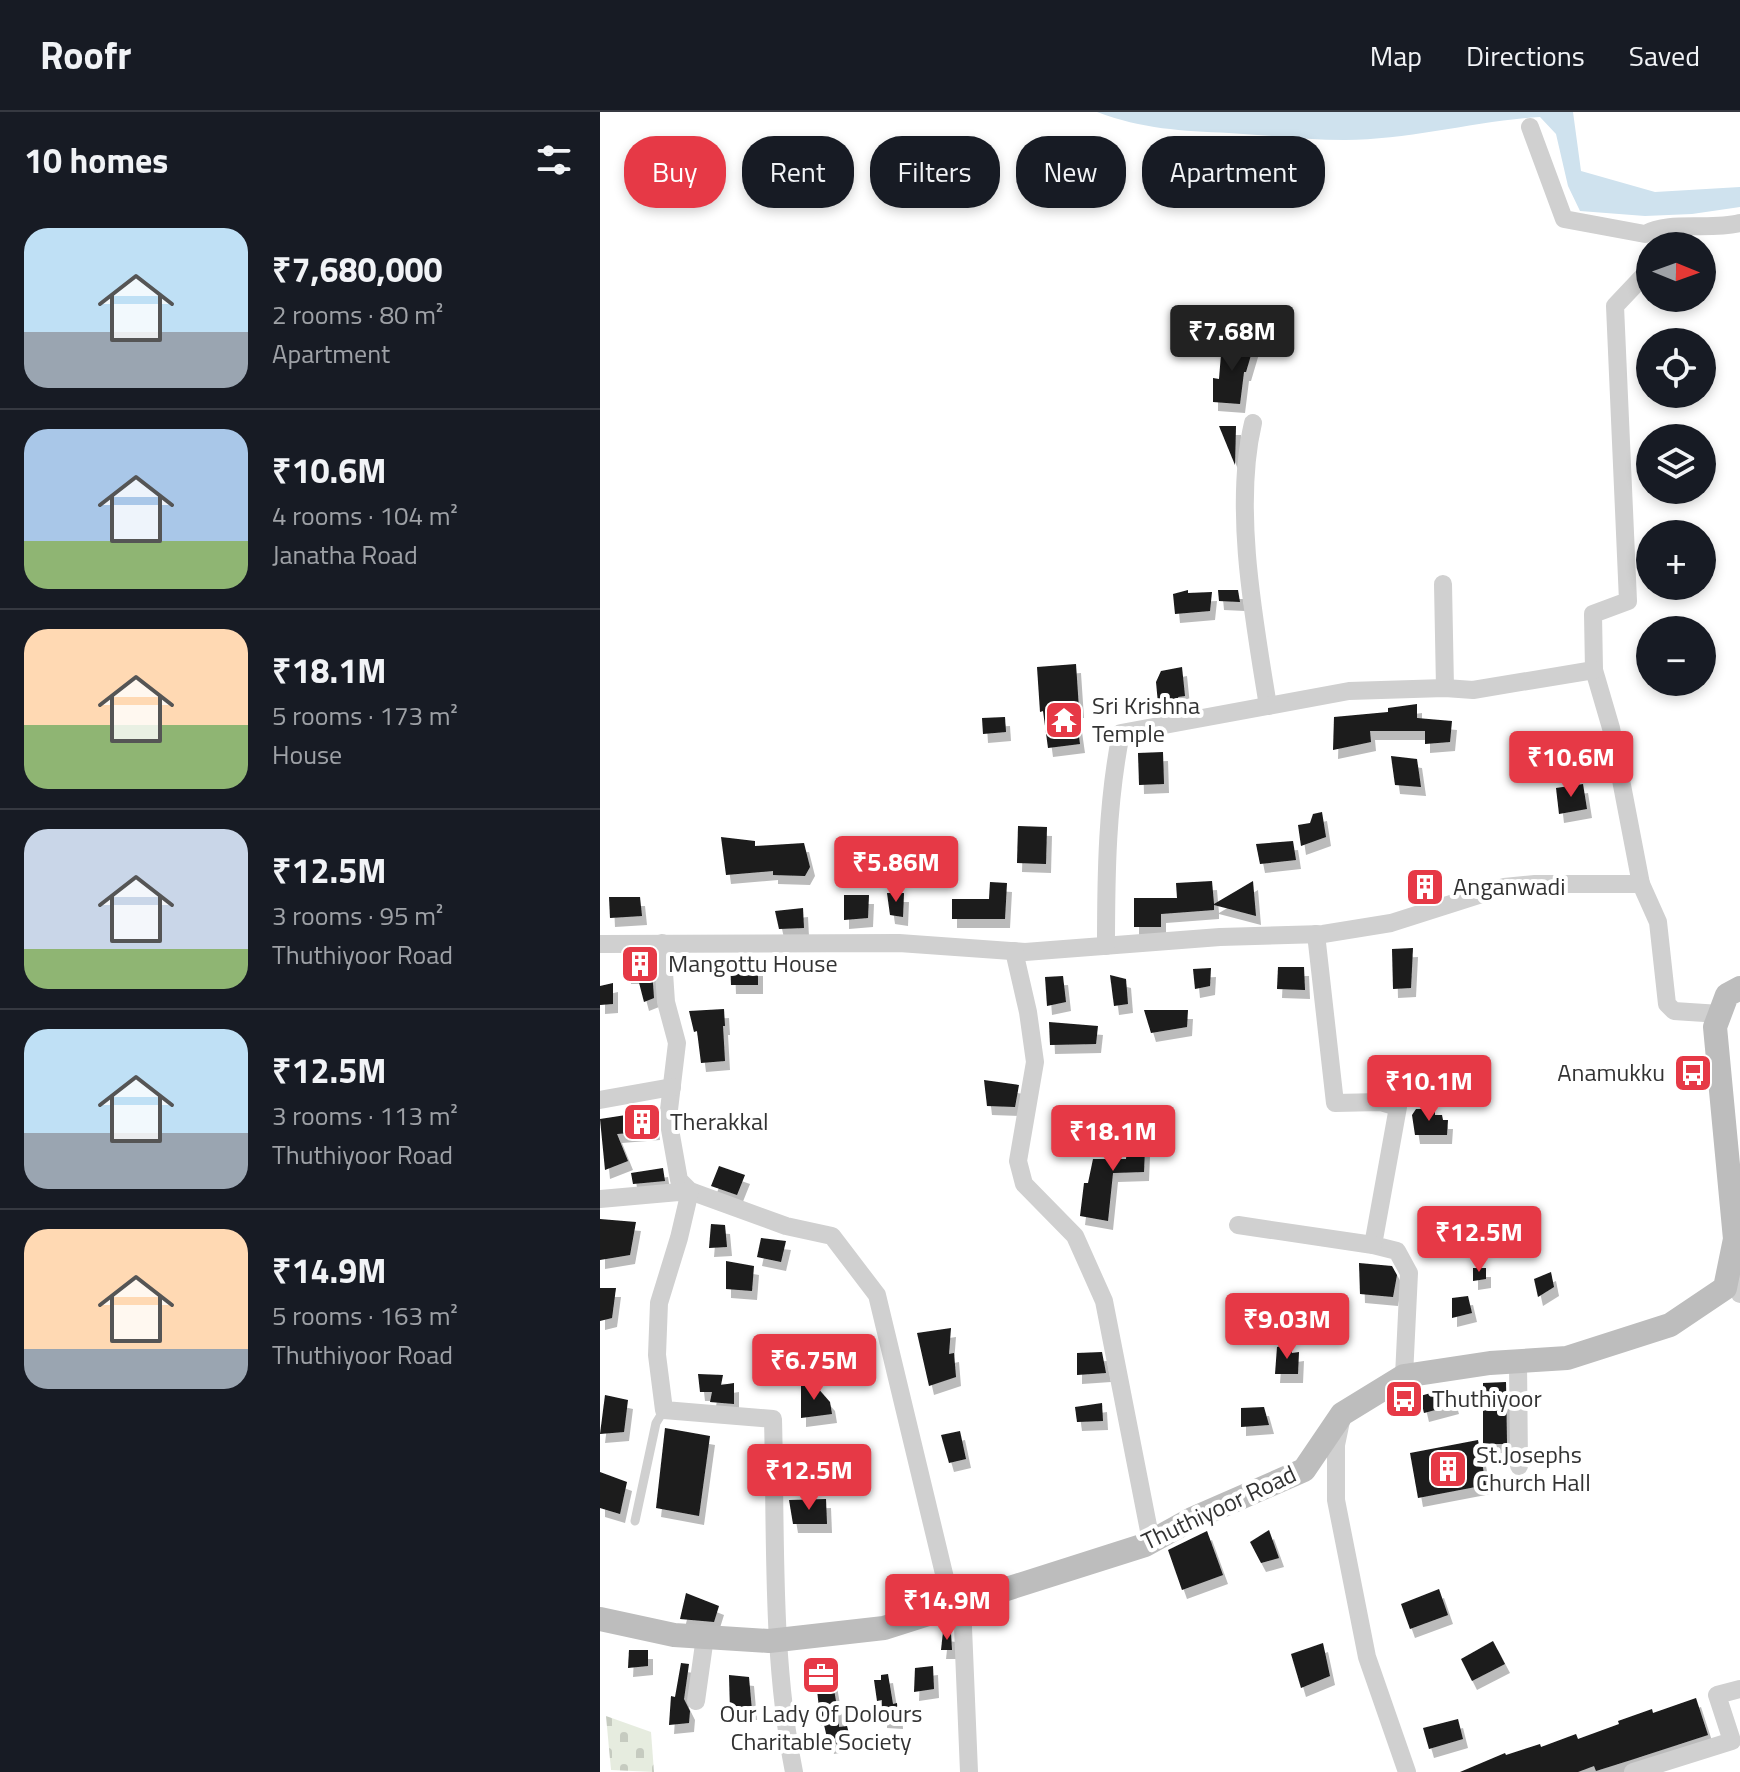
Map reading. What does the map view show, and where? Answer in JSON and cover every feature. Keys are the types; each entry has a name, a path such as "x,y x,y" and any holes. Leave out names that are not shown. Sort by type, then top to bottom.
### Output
{"main road":[{"path":"1720,1014 1727,995 1740,988"},
{"name":"Thuthiyoor Road","path":"600,1619 674,1635 779,1640 884,1628 1151,1541 1192,1519 1304,1470 1342,1414 1404,1376 1567,1358 1670,1325 1725,1288 1735,1239 1715,1027 1720,1014"}],"street":[{"path":"1530,127 1564,219 1636,232"},
{"path":"1688,232 1740,223"},
{"path":"1636,284 1615,306 1628,601 1593,614 1594,670 1611,728 1641,884 1658,922 1667,1004 1674,1011 1720,1014"},
{"path":"1253,423 1246,452 1244,485 1252,612 1268,706"},
{"path":"1443,584 1445,688"},
{"path":"1106,946 1111,787 1121,733 1349,691 1473,690 1594,670"},
{"path":"600,944 899,943 1014,951 1220,937 1316,934 1391,923 1504,887 1641,884"},
{"path":"1316,934 1335,1103 1381,1102 1398,1107 1373,1245"},
{"path":"662,943 666,1002 677,1043 668,1118 679,1180 690,1191 786,1226 832,1236 877,1295 957,1605 969,1772"},
{"path":"1014,951 1028,1012 1035,1062 1018,1161 1024,1184 1075,1236 1104,1301 1151,1541"},
{"path":"600,1100 672,1087"},
{"path":"600,1199 690,1191"},
{"path":"690,1191 659,1303 657,1355 664,1410 773,1419 779,1640 794,1772"},
{"path":"1238,1225 1397,1251 1409,1273 1404,1376"},
{"path":"1728,1273 1736,1280 1740,1294"},
{"path":"1518,1361 1519,1466"},
{"path":"1342,1414 1336,1445 1336,1500 1367,1657 1407,1772"},
{"path":"696,1701 705,1637"},
{"path":"1633,1772 1732,1741 1717,1695 1740,1689"}],"lane":[{"path":"635,1521 656,1423 664,1410"}],"green space":[{"path":"606,1716 651,1732 654,1772 611,1770"}],"water":[{"path":"1097,112 1573,112 1581,171 1655,192 1740,187 1740,207 1692,214 1645,216 1580,211 1568,186 1556,134 1540,117 1394,137 1345,140 1325,139 1325,136 1178,130 1130,122"}],"building":[{"path":"1222,342 1254,345 1244,372 1240,404 1213,402 1213,378 1219,379"},
{"path":"1219,426 1236,426 1235,465"},
{"path":"1188,590 1188,593 1212,592 1210,611 1175,614 1173,594"},
{"path":"1218,590 1238,590 1240,602 1219,601"},
{"path":"1076,664 1079,709 1075,709 1080,744 1048,748 1043,711 1040,712 1037,667"},
{"path":"1182,667 1185,696 1178,697 1181,710 1159,714 1156,682 1161,671"},
{"path":"1417,704 1417,718 1452,721 1450,742 1425,744 1425,731 1370,731 1371,742 1333,750 1334,717 1388,712 1388,708"},
{"path":"1005,717 1006,732 983,734 982,718"},
{"path":"1163,752 1164,784 1139,785 1138,753"},
{"path":"1391,756 1417,759 1421,787 1395,785"},
{"path":"1583,784 1587,809 1559,814 1556,788"},
{"path":"1322,812 1326,837 1301,846 1298,825 1310,823 1313,814"},
{"path":"1018,826 1047,827 1046,864 1017,863"},
{"path":"721,837 755,841 755,846 804,843 810,867 805,876 773,875 773,871 726,875"},
{"path":"1293,841 1296,860 1260,864 1256,844"},
{"name":"Anganwadi","path":"1434,876 1438,895 1416,898 1413,877"},
{"path":"1212,881 1214,904 1253,881 1256,916 1214,905 1214,910 1161,914 1161,927 1134,927 1134,898 1177,898 1176,883"},
{"path":"990,882 1007,883 1005,919 952,919 952,899 989,899"},
{"path":"887,893 904,893 903,917 890,915"},
{"path":"844,895 869,895 868,918 844,920"},
{"path":"609,897 640,897 642,916 610,918"},
{"path":"803,908 804,928 779,929 775,911"},
{"path":"1413,948 1411,988 1393,989 1392,949"},
{"name":"Mangottu House","path":"623,956 651,956 654,998 644,1002 637,975 626,975"},
{"path":"758,957 758,985 731,985 730,958"},
{"path":"1278,967 1304,967 1305,990 1277,989"},
{"path":"1211,968 1210,986 1195,989 1193,969"},
{"path":"1110,975 1126,979 1128,1004 1114,1006"},
{"path":"1063,976 1066,1002 1047,1006 1045,977"},
{"path":"613,983 613,1004 600,1005 600,986"},
{"path":"724,1009 725,1061 701,1063 697,1031 694,1032 689,1011"},
{"path":"1144,1010 1188,1010 1187,1027 1151,1033"},
{"path":"1049,1022 1098,1026 1096,1044 1050,1045"},
{"path":"984,1080 1019,1085 1015,1107 987,1106"},
{"path":"1416,1109 1435,1109 1435,1115 1442,1115 1443,1120 1448,1120 1447,1135 1415,1135 1412,1115"},
{"path":"652,1111 655,1131 617,1134 628,1161 605,1170 600,1119"},
{"path":"1124,1122 1146,1123 1144,1172 1113,1173 1108,1221 1080,1216 1084,1183 1088,1183 1093,1159 1126,1159 1129,1135 1123,1134"},
{"path":"719,1166 745,1175 737,1195 711,1186"},
{"path":"663,1168 665,1181 633,1184 631,1173"},
{"path":"600,1219 636,1222 630,1255 600,1260"},
{"path":"711,1224 725,1225 727,1247 709,1248"},
{"path":"761,1238 786,1241 781,1262 757,1257"},
{"path":"726,1261 754,1266 752,1291 726,1289"},
{"path":"1359,1263 1392,1266 1397,1275 1393,1297 1360,1294"},
{"path":"1473,1268 1486,1268 1486,1279 1473,1281"},
{"path":"1551,1272 1554,1287 1538,1297 1534,1279"},
{"path":"600,1288 616,1288 612,1318 600,1321"},
{"path":"1468,1296 1472,1313 1452,1318 1452,1298"},
{"path":"951,1328 949,1354 954,1353 956,1377 929,1386 917,1333"},
{"path":"1291,1344 1292,1353 1299,1352 1298,1374 1275,1374 1277,1347"},
{"path":"1102,1352 1106,1373 1077,1375 1077,1353"},
{"path":"698,1374 723,1375 721,1385 734,1383 734,1404 710,1402 712,1392 700,1392"},
{"path":"1506,1382 1507,1444 1483,1444 1483,1383"},
{"path":"801,1384 816,1386 830,1402 832,1414 801,1418"},
{"path":"1449,1388 1454,1405 1424,1413 1420,1396"},
{"path":"605,1395 628,1400 624,1432 600,1434"},
{"path":"1102,1403 1103,1421 1077,1422 1075,1407"},
{"path":"1264,1407 1269,1425 1241,1427 1241,1408"},
{"path":"665,1428 710,1436 699,1516 656,1508"},
{"path":"960,1431 966,1459 949,1463 941,1435"},
{"name":"St.Josephs Church Hall","path":"1478,1440 1486,1485 1418,1498 1410,1453"},
{"path":"813,1446 814,1465 786,1469 786,1448"},
{"path":"600,1472 627,1482 620,1514 600,1508"},
{"path":"826,1499 827,1524 793,1524 789,1500"},
{"path":"1269,1530 1279,1558 1261,1563 1250,1542"},
{"path":"1207,1531 1223,1575 1182,1590 1168,1550"},
{"path":"1439,1589 1448,1615 1410,1629 1401,1604"},
{"path":"686,1593 719,1606 714,1622 680,1619"},
{"path":"943,1632 951,1633 952,1650 941,1650"},
{"path":"1493,1641 1505,1664 1472,1681 1461,1659"},
{"path":"1323,1643 1330,1676 1301,1688 1291,1654"},
{"path":"629,1650 648,1650 648,1666 628,1668"},
{"path":"681,1663 689,1664 684,1699 690,1711 689,1723 669,1725 671,1696 675,1697"},
{"path":"933,1666 934,1689 914,1692 915,1668"},
{"path":"815,1672 831,1672 839,1707 839,1727 847,1726 851,1741 829,1745 824,1725 821,1726"},
{"path":"888,1674 893,1704 897,1703 898,1720 882,1719 882,1700 877,1701 874,1680 881,1680 881,1675"},
{"path":"729,1675 749,1677 752,1711 730,1711"},
{"path":"1696,1698 1708,1735 1596,1771 1594,1766 1578,1772 1460,1772 1505,1753 1540,1744 1541,1747 1576,1734 1578,1739 1652,1709 1653,1713"},
{"path":"1458,1719 1463,1739 1429,1749 1423,1728"}],"place":[{"name":"Sri Krishna Temple","path":"1064,720"},
{"name":"Anganwadi","path":"1425,887"},
{"name":"Mangottu House","path":"640,964"},
{"name":"Anamukku","path":"1693,1073"},
{"name":"Therakkal","path":"642,1122"},
{"name":"Thuthiyoor","path":"1404,1399"},
{"name":"St.Josephs Church Hall","path":"1448,1469"},
{"name":"Our Lady Of Dolours Charitable Society","path":"821,1675"}]}
